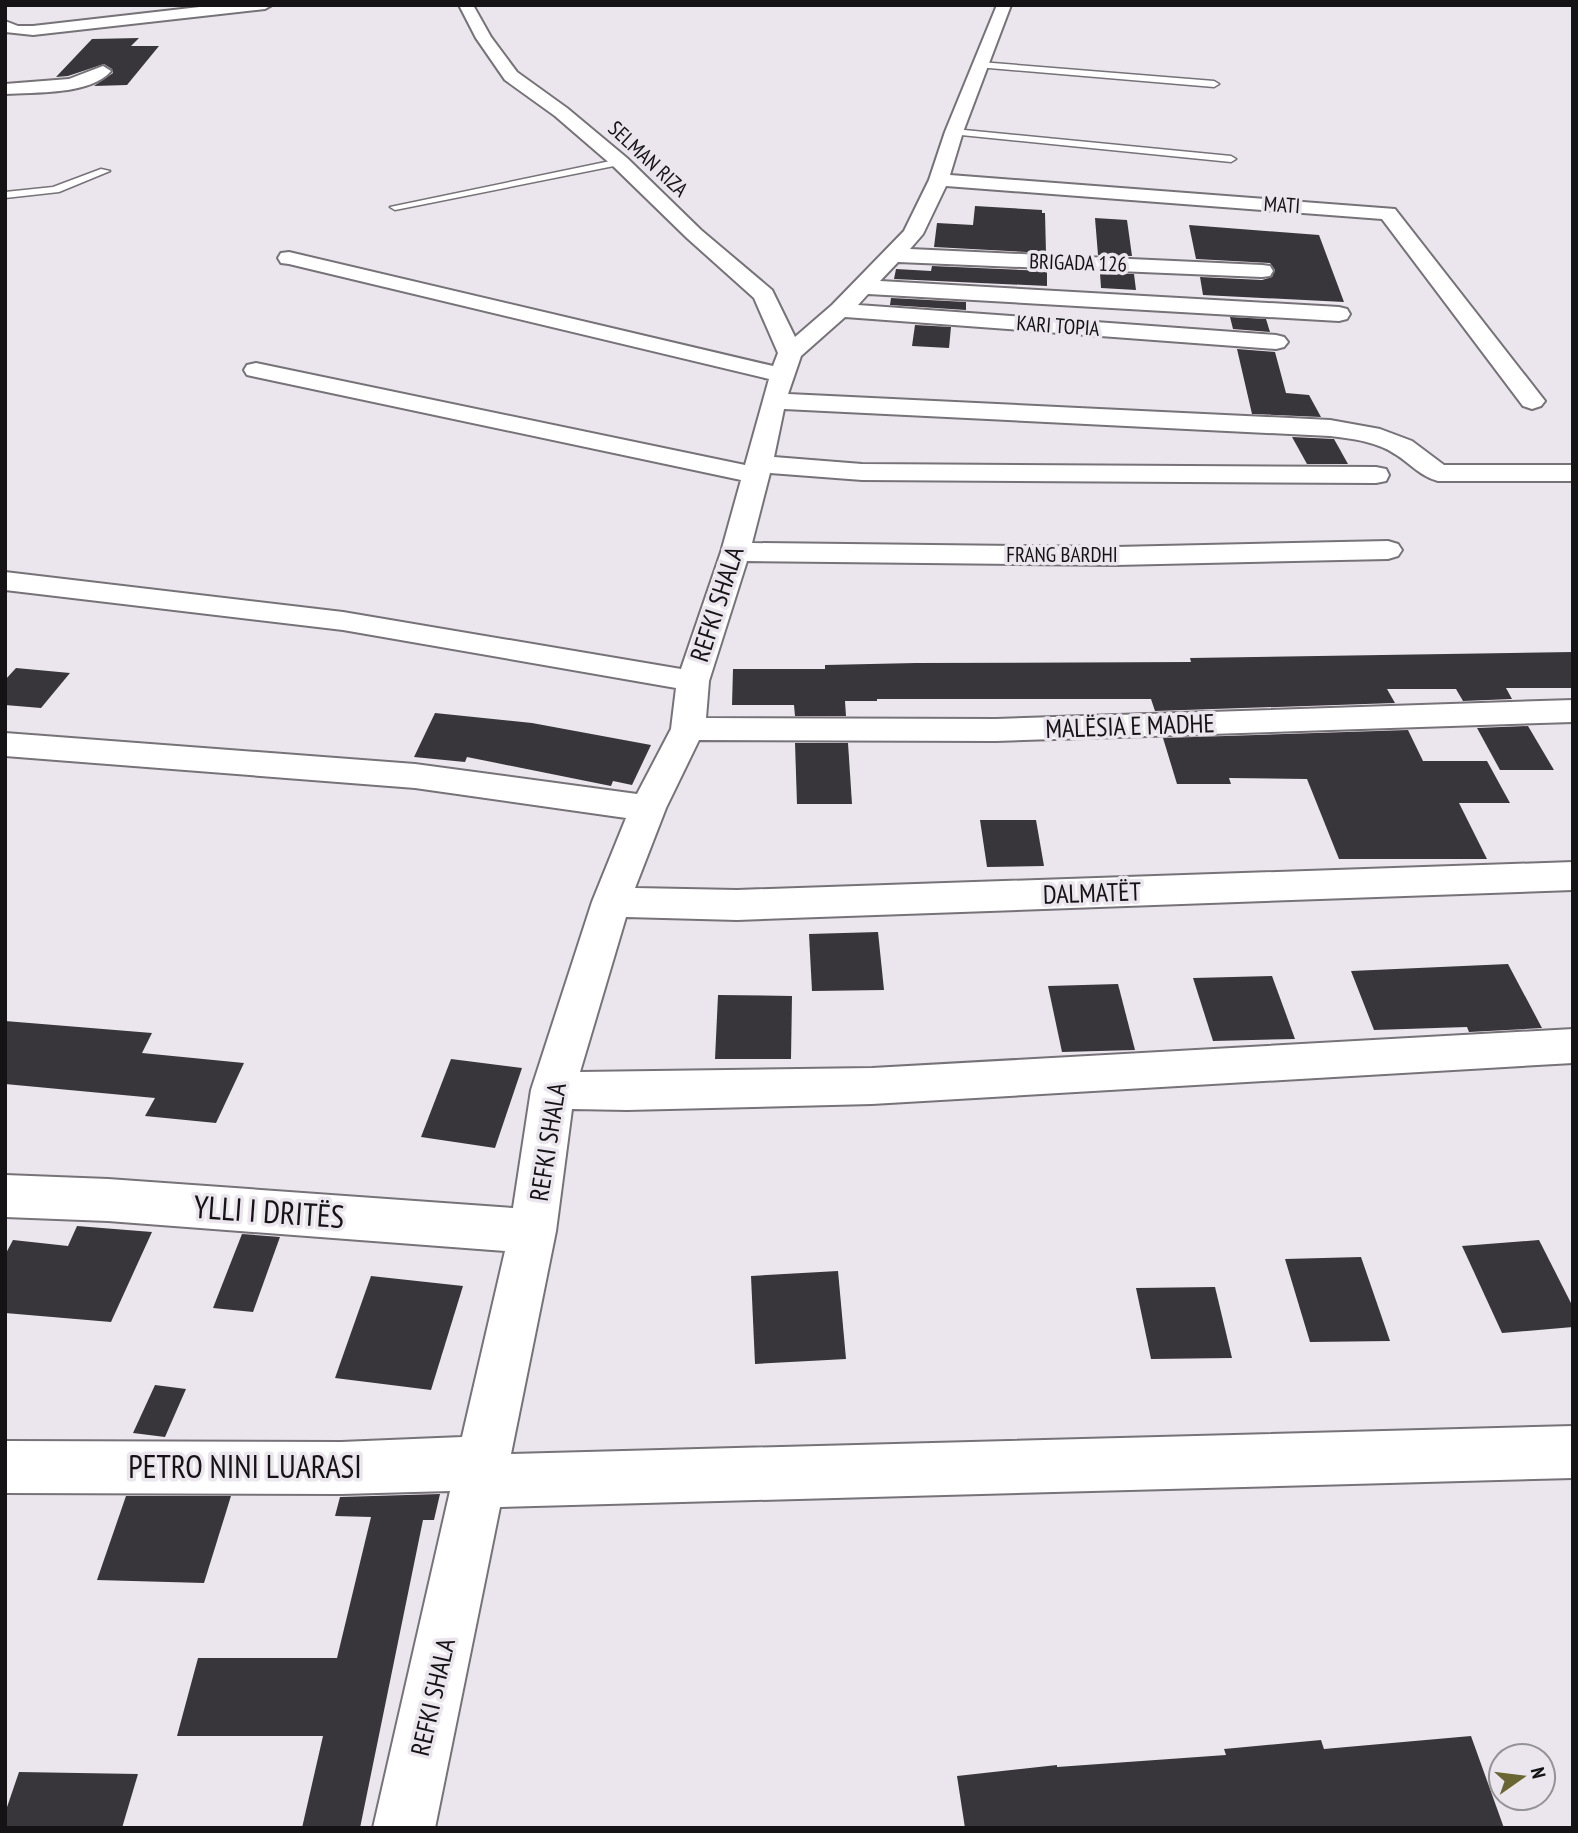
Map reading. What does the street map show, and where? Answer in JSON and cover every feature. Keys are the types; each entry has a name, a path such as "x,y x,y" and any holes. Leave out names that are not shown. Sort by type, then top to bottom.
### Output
{"street":[{"path":"9,23 14,30 27,31 265,5"},
{"name":"SELMAN RIZA","path":"466,5 484,38 512,76 561,112 620,162 694,234 764,295 781,376"},
{"path":"781,376 913,234 940,180 954,132 1004,5"},
{"path":"5,89 75,84 90,80 103,71"},
{"name":"MATI","path":"940,180 1388,213 1532,401"},
{"name":"BRIGADA 126","path":"894,255 1262,271"},
{"path":"289,258 781,376 1371,434 1403,447 1438,473 1573,473"},
{"path":"863,286 1339,314"},
{"name":"KARI TOPIA","path":"840,310 1276,342"},
{"path":"256,370 757,469 1376,475"},
{"name":"REFKI SHALA","path":"404,1828 533,1231 554,1090 611,902 648,807 688,729 693,681 735,552 781,376"},
{"name":"FRANG BARDHI","path":"735,552 1115,556 1388,550"},
{"path":"5,581 343,621 693,681"},
{"name":"MALËSIA E MADHE","path":"688,729 996,730 1573,711"},
{"path":"5,744 415,776 648,807"},
{"name":"DALMATËT","path":"611,902 737,905 1573,876"},
{"path":"554,1090 628,1092 872,1086 1573,1046"},
{"name":"YLLI I DRITËS","path":"5,1196 108,1200 533,1231"},
{"name":"PETRO NINI LUARASI","path":"5,1467 341,1468 483,1472 1573,1452"}],"lane":[{"path":"980,65 1213,84"},
{"path":"954,132 1231,159"},
{"path":"396,207 620,162"},
{"path":"5,195 55,190 105,171"}],"building":[{"path":"139,38 131,46 159,46 127,85 94,86 113,73 112,69 104,64 68,76 56,77 92,39"},
{"path":"975,206 1042,210 1042,213 1045,213 1046,253 934,247 937,223 973,225"},
{"path":"1095,218 1127,220 1132,256 1098,255"},
{"path":"1189,225 1319,235 1344,302 1203,295 1200,277 1262,280 1272,277 1275,270 1270,263 1196,259"},
{"path":"932,266 1047,271 1047,286 894,279 896,269 931,271"},
{"path":"1100,273 1134,274 1136,290 1101,288"},
{"path":"891,298 966,302 966,310 890,305"},
{"path":"1230,317 1266,319 1270,332 1233,329"},
{"path":"915,325 951,327 949,348 912,346"},
{"path":"1237,349 1275,352 1286,393 1309,395 1321,417 1252,414"},
{"path":"1292,437 1334,439 1348,464 1307,464"},
{"path":"1573,652 1573,688 1506,688 1512,699 1463,701 1456,689 1387,689 1395,703 1155,711 1151,699 877,699 845,701 846,716 795,716 794,705 732,705 733,669 825,669 825,665 916,663 1191,662 1190,658"},
{"path":"16,668 70,673 41,708 5,705 5,680"},
{"path":"435,713 532,723 651,745 632,785 613,781 611,786 467,757 465,762 414,757"},
{"path":"1528,726 1554,770 1500,770 1477,728"},
{"path":"1408,730 1423,761 1487,761 1510,803 1459,803 1487,859 1339,859 1307,779 1229,778 1231,784 1177,784 1163,738"},
{"path":"795,743 848,743 852,804 797,804"},
{"path":"980,820 1036,820 1044,866 987,867"},
{"path":"878,932 884,990 812,991 809,934"},
{"path":"1508,964 1542,1028 1469,1032 1467,1027 1374,1030 1351,971"},
{"path":"1272,976 1295,1039 1213,1041 1193,978"},
{"path":"1118,984 1135,1050 1062,1052 1048,986"},
{"path":"718,995 792,996 791,1059 715,1059"},
{"path":"5,1021 152,1033 142,1053 244,1063 216,1123 145,1116 155,1098 5,1084"},
{"path":"451,1059 522,1068 495,1148 421,1137"},
{"path":"77,1226 152,1232 111,1322 5,1313 5,1255 13,1240 68,1246"},
{"path":"242,1234 280,1237 253,1312 213,1308"},
{"path":"1539,1240 1573,1307 1573,1327 1502,1333 1462,1246"},
{"path":"1361,1257 1390,1341 1310,1342 1285,1259"},
{"path":"838,1271 846,1359 755,1364 751,1276"},
{"path":"371,1276 463,1286 431,1390 335,1378"},
{"path":"1215,1287 1232,1358 1151,1359 1136,1288"},
{"path":"155,1385 186,1389 165,1437 133,1433"},
{"path":"440,1494 434,1520 423,1520 360,1828 302,1828 323,1736 177,1736 198,1658 337,1658 371,1517 335,1516 340,1497"},
{"path":"126,1496 231,1496 204,1583 97,1580"},
{"path":"1471,1736 1487,1781 1487,1812 1498,1812 1504,1828 965,1828 957,1776 1057,1765 1226,1755 1224,1749 1321,1740 1324,1749"},
{"path":"19,1772 138,1774 122,1828 5,1828 5,1813"}]}
